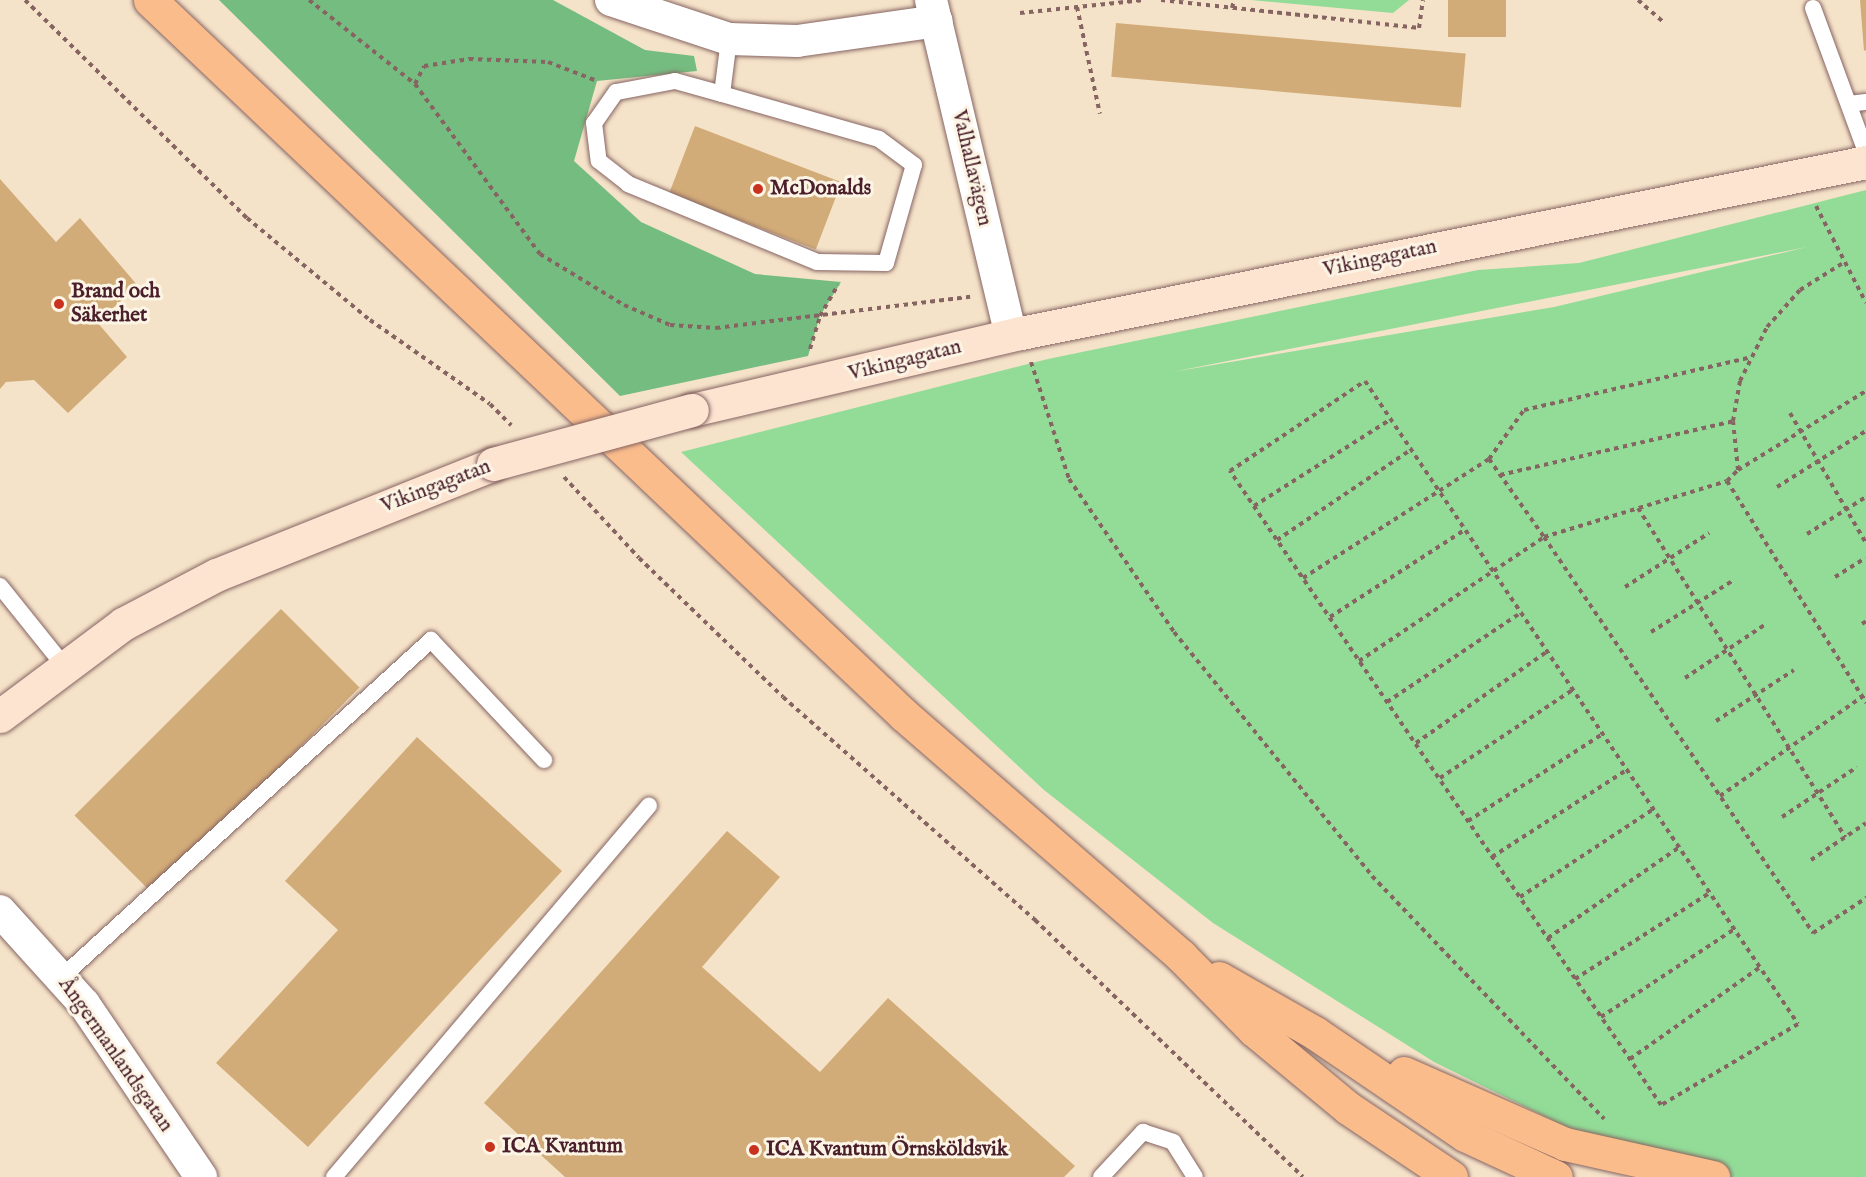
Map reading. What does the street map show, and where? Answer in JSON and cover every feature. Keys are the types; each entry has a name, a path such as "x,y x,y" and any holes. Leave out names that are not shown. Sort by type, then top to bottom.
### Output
{"highway":[{"path":"150,0 904,715 1181,956 1254,1030 1348,1108 1451,1177"},
{"path":"1181,956 1315,1034 1465,1135 1556,1177"},
{"path":"1315,1034 1565,1144 1713,1177"}],"street":[{"path":"611,0 729,39 807,40 934,10"},
{"name":"Valhallavägen","path":"934,10 1001,293 1016,334"},
{"name":"Vikingagatan","path":"0,716 123,624 216,575 493,464 692,410 803,386 1016,334 1866,162"},
{"name":"Ångermanlandsgatan","path":"0,911 62,977 201,1177"}],"lane":[{"path":"1813,8 1858,103 1866,152"},
{"path":"722,94 729,39"},
{"path":"675,81 722,94 879,140 914,165 886,263 849,266 817,262 628,184 599,161 594,123 616,92 675,81"},
{"path":"0,586 64,666"},
{"path":"62,977 431,640 544,760"},
{"path":"334,1177 649,805"},
{"path":"1101,1177 1143,1132 1173,1142 1195,1177"}],"path":[{"path":"26,0 247,218 514,428"},
{"path":"309,0 415,84 540,254 624,305 670,324 716,328 1001,293"},
{"path":"1020,14 1144,0"},
{"path":"1161,0 1419,28 1423,0"},
{"path":"1232,8 1234,0"},
{"path":"1638,0 1662,21"},
{"path":"1647,0 1647,8"},
{"path":"1077,7 1100,114"},
{"path":"415,84 424,66 470,58 548,62 616,92"},
{"path":"1803,174 1843,263 1866,303"},
{"path":"1738,470 1733,421 1740,381 1767,327 1800,290 1843,263"},
{"path":"803,386 820,316 849,266"},
{"path":"1016,334 1069,479 1174,632 1372,876 1571,1080 1612,1129"},
{"path":"1303,578 1438,488 1489,459 1524,410 1752,357"},
{"path":"1365,381 1412,449 1736,927 1798,1024 1661,1105 1230,471 1365,381"},
{"path":"1359,661 1544,537 1726,480 1738,470 1866,391"},
{"path":"1790,414 1866,543"},
{"path":"1254,506 1391,419"},
{"path":"1500,475 1733,421"},
{"path":"1777,487 1866,431"},
{"path":"1277,540 1412,449"},
{"path":"1489,459 1813,933 1866,898"},
{"path":"556,470 639,558 783,697 1035,920 1303,1177"},
{"path":"1726,480 1864,695 1866,703"},
{"path":"1807,534 1866,497"},
{"path":"1638,508 1845,837"},
{"path":"1329,616 1466,529"},
{"path":"1625,587 1709,533"},
{"path":"1835,577 1866,558"},
{"path":"1651,632 1734,580"},
{"path":"1387,702 1522,612"},
{"path":"1685,678 1766,624"},
{"path":"1416,744 1548,651"},
{"path":"1716,721 1794,670"},
{"path":"1440,778 1574,689"},
{"path":"1720,796 1864,695"},
{"path":"1468,821 1604,733"},
{"path":"1782,817 1857,767"},
{"path":"1492,857 1628,769"},
{"path":"1520,897 1655,808"},
{"path":"1811,860 1866,824"},
{"path":"1548,938 1681,846"},
{"path":"1575,979 1711,891"},
{"path":"1601,1017 1736,927"},
{"path":"1630,1059 1762,966"}],"green space":[{"path":"219,0 553,0 645,50 694,56 697,71 597,81 574,161 641,222 755,274 841,282 820,316 808,356 620,396"},
{"path":"1251,0 1409,0 1393,13"},
{"path":"1866,190 1866,1177 1680,1177 1627,1157 1434,1062 1213,923 1044,790 681,452 1048,359 1478,270 1579,263","holes":["1807,247 1554,307 1172,372"]}],"building":[{"path":"1448,0 1506,0 1506,37 1448,37"},
{"path":"1860,0 1866,0 1866,50 1864,51"},
{"path":"1116,23 1466,54 1461,107 1111,77"},
{"name":"McDonalds","path":"695,126 842,182 816,249 669,193"},
{"name":"Brand och Säkerhet","path":"0,179 56,242 80,218 138,286 97,322 127,357 68,413 34,380 6,382 0,389"},
{"path":"281,609 359,687 153,894 75,815"},
{"path":"417,737 562,871 308,1147 216,1063 338,930 285,881"},
{"path":"727,831 780,877 702,967 820,1072 888,998 1075,1166 1064,1177 565,1177 484,1103"}],"place":[{"name":"McDonalds","path":"758,189"},
{"name":"Brand och Säkerhet","path":"59,304"},
{"name":"ICA Kvantum","path":"490,1147"},
{"name":"ICA Kvantum Örnsköldsvik","path":"754,1150"}]}
